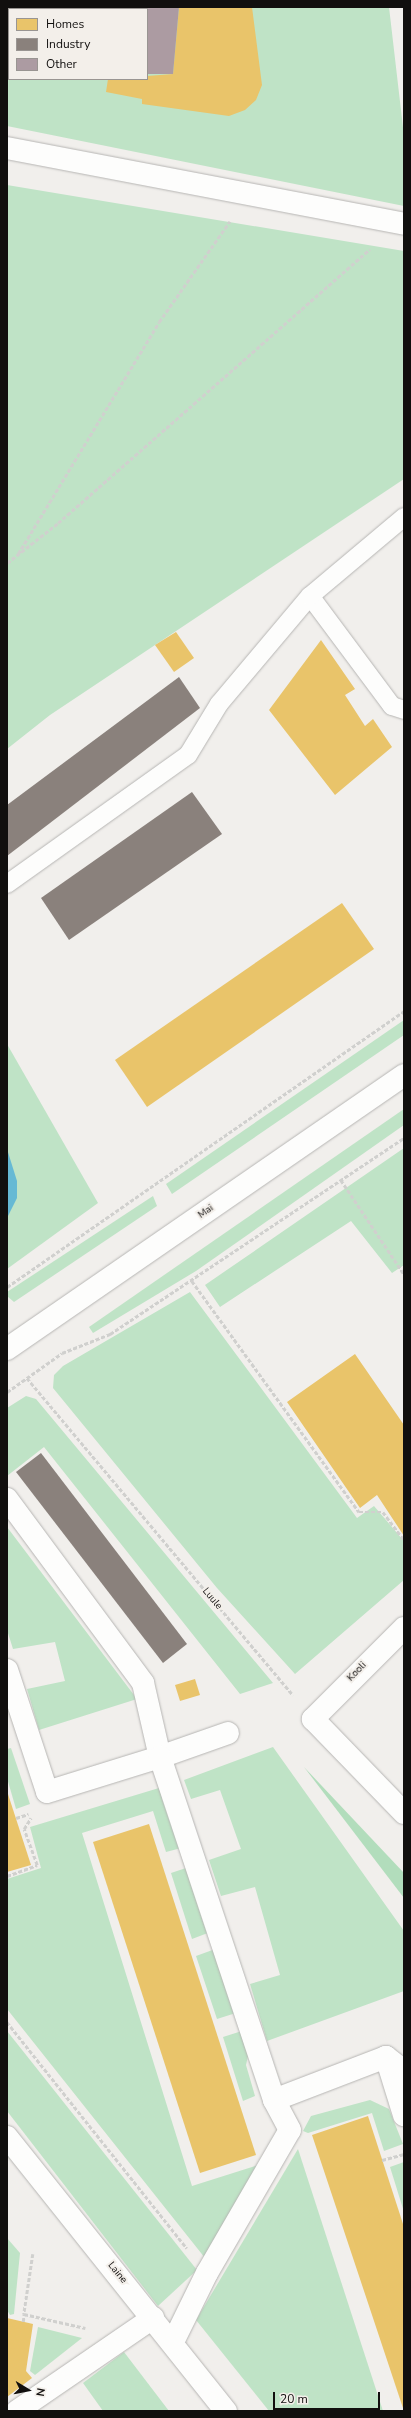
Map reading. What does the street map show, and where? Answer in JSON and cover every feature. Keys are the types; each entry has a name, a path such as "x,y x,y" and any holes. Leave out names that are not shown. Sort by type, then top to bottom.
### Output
{"street":[{"path":"7,148 404,224"},
{"name":"Mai","path":"7,1349 404,1075"},
{"path":"7,1499 143,1683 160,1757 274,2100 290,2130 207,2273 173,2342"},
{"name":"Kooli","path":"313,1718 404,1628"},
{"path":"7,1670 47,1792 160,1757 228,1733"},
{"path":"313,1718 404,1813"},
{"path":"274,2100 386,2057"},
{"path":"386,2057 404,2071"},
{"path":"386,2057 404,2115"},
{"name":"Laine","path":"7,2137 173,2342 226,2411"},
{"path":"17,2411 153,2318"}],"lane":[{"path":"7,884 188,756 219,704 310,596 404,517"},
{"path":"310,596 392,706 404,710"}],"path":[{"path":"17,555 159,322 248,194"},
{"path":"7,563 64,518 377,243"},
{"path":"7,1287 404,1011"},
{"path":"7,1392 62,1353 110,1334 192,1281 404,1138"},
{"path":"341,1180 404,1274"},
{"path":"192,1281 359,1512 383,1512 404,1540"},
{"name":"Luule","path":"27,1378 313,1718"},
{"path":"7,1876 37,1865 24,1829 47,1792"},
{"path":"7,2022 207,2273"},
{"path":"382,2160 404,2154"},
{"path":"22,2322 33,2254"},
{"path":"24,2314 92,2329"}],"green space":[{"path":"7,7 389,7 404,136 404,206 7,126"},
{"path":"7,185 404,251 404,479 50,715 7,749"},
{"path":"404,1020 404,1035 172,1194 166,1184"},
{"path":"7,1044 98,1203 7,1269"},
{"path":"404,1109 404,1125 196,1271 93,1333 89,1327"},
{"path":"404,1148 404,1265 392,1273 351,1221 220,1307 205,1285"},
{"path":"153,1196 157,1206 14,1302 7,1296 7,1292"},
{"path":"190,1292 357,1518 374,1506 404,1541 404,1580 295,1674 217,1588 53,1388 54,1375 63,1366"},
{"path":"26,1396 36,1399 273,1683 240,1694 44,1447 7,1476 7,1408"},
{"path":"7,1527 137,1699 39,1730 27,1689 65,1681 55,1642 13,1649 7,1630"},
{"path":"273,1747 404,1931 404,1991 267,2041 250,1984 280,1975 255,1887 221,1896 209,1860 241,1849 220,1790 191,1799 184,1780"},
{"path":"11,1748 30,1804 16,1809 7,1778 7,1749"},
{"path":"304,1767 404,1873 404,1898"},
{"path":"159,1788 185,1847 166,1852 153,1811 82,1833 192,2186 258,2165 205,2258 7,2009 7,1879 41,1868 30,1827"},
{"path":"192,1866 213,1931 192,1939 171,1873"},
{"path":"218,1948 239,2012 217,2019 196,1956"},
{"path":"245,2030 250,2047 246,2065 255,2096 243,2101 223,2037"},
{"path":"7,2031 197,2270 158,2306 7,2111"},
{"path":"370,2100 389,2109 403,2144 384,2151 372,2113 308,2133 303,2131 311,2116"},
{"path":"298,2149 383,2411 269,2411 196,2320"},
{"path":"404,2162 404,2212 390,2167"},
{"path":"7,2238 20,2253 14,2314 10,2315 7,2310"},
{"path":"38,2327 82,2338 35,2375 30,2371"},
{"path":"124,2352 169,2411 103,2411 83,2383"}],"water":[{"path":"7,1149 17,1181 17,1198 7,1218"}],"building: Homes":[{"path":"179,7 252,7 262,85 256,100 245,110 229,116 142,104 142,99 106,92 108,80 148,80 148,76 173,74"},
{"path":"176,632 194,658 174,672 155,645"},
{"path":"321,640 355,689 345,695 365,726 373,719 392,747 335,795 269,710"},
{"path":"342,903 374,949 147,1107 115,1060"},
{"path":"355,1354 404,1425 404,1536 377,1495 360,1508 287,1402"},
{"path":"195,1679 200,1695 180,1701 175,1685"},
{"path":"7,1791 31,1865 7,1872"},
{"path":"149,1824 256,2155 200,2173 93,1842"},
{"path":"368,2116 404,2227 404,2411 312,2135"},
{"path":"7,2318 33,2324 26,2371 32,2378 7,2397"}],"building: Industry":[{"path":"179,677 200,708 7,856 7,805"},
{"path":"192,792 222,834 69,940 41,898"},
{"path":"41,1453 187,1644 163,1663 16,1472"}],"building: Other":[{"path":"7,7 179,7 173,74 148,74 148,8 8,8 7,68"}]}
